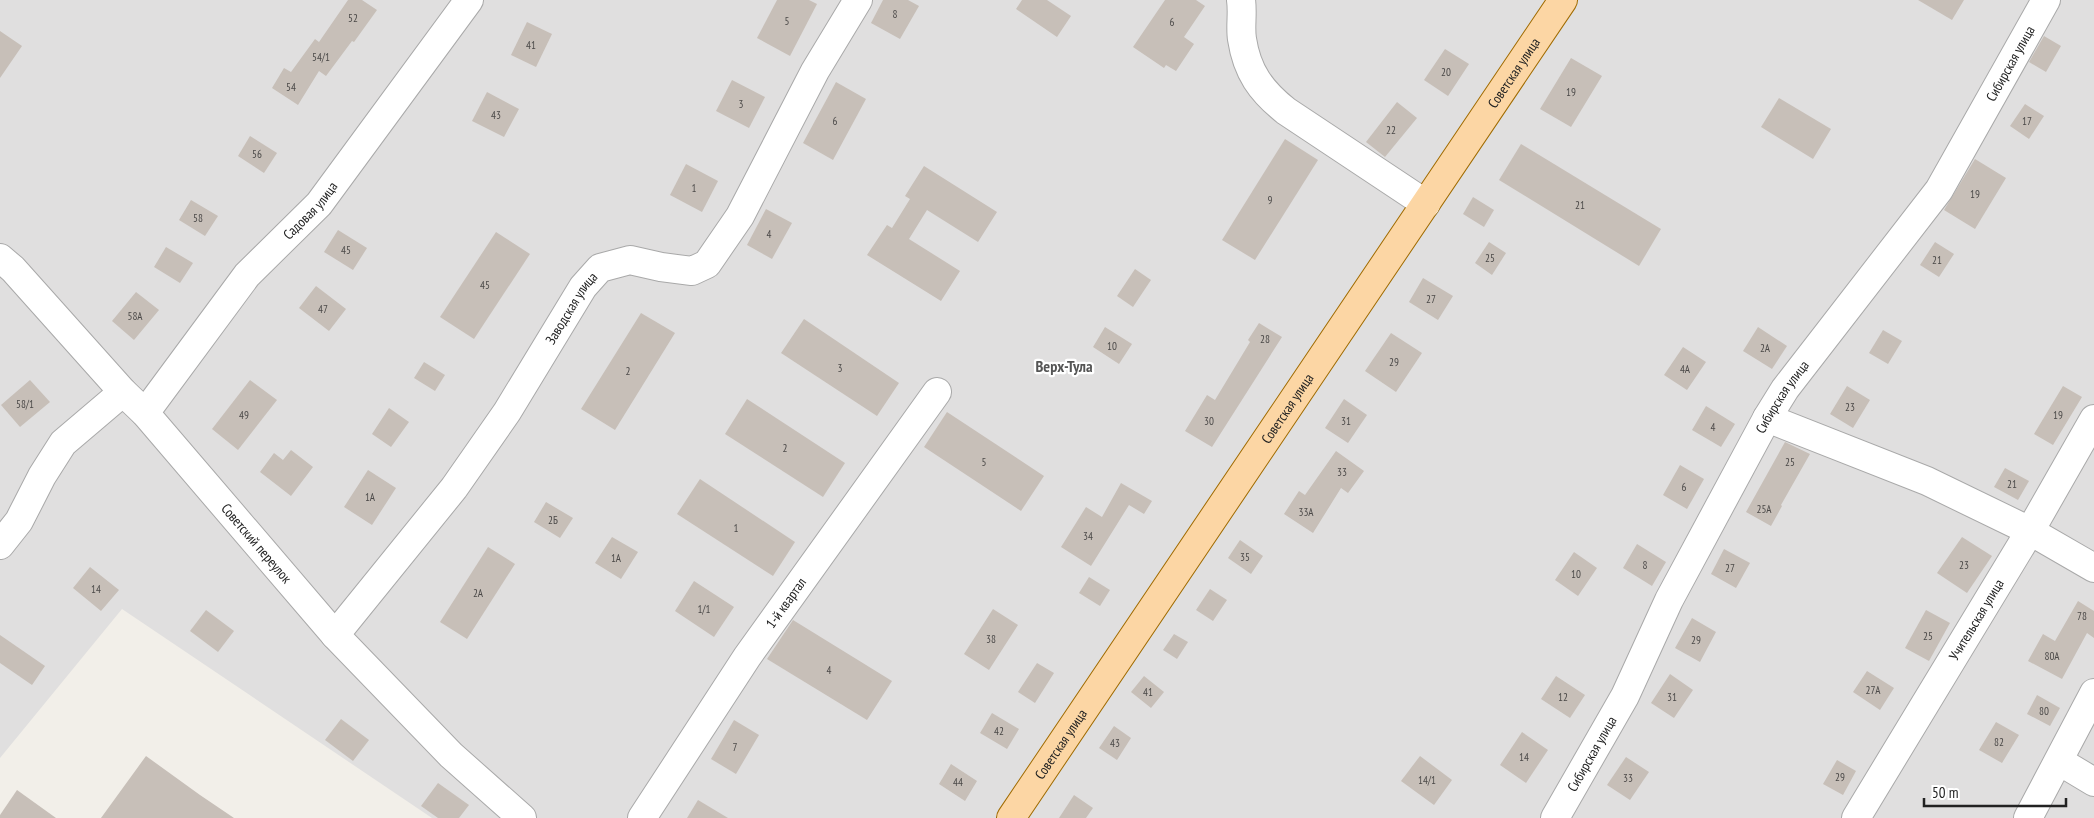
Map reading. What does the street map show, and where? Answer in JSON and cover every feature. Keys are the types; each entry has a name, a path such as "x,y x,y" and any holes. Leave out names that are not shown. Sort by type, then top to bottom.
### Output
{"main road":[{"name":"Советская улица","path":"1011,818 1563,0"}],"street":[{"name":"Садовая улица","path":"145,412 247,275 319,204 469,0"},
{"name":"Заводская улица","path":"334,635 454,488 507,412 583,287 600,268 630,260 692,271 707,264 740,216 815,71 858,0"},
{"name":"Сибирская улица","path":"1556,818 1625,696 1669,600 1784,389 1939,190 2046,0"},
{"path":"1242,1 1242,38 1249,68 1266,95 1286,112 1426,204"},
{"name":"Советский переулок","path":"0,258 13,269 123,392 145,412 334,635 451,755 522,818"},
{"path":"0,545 20,521 42,476 63,443 123,392"},
{"name":"1-й квартал","path":"642,818 747,657 937,392"},
{"path":"1767,418 1927,481 2030,531 2094,568"},
{"name":"Учительская улица","path":"1856,818 2030,531 2094,419"},
{"path":"2028,818 2094,692"},
{"path":"2059,761 2094,782"}],"shaded area":[{"path":"0,0 2094,0 2094,818 432,818 122,609 0,758"}],"building":[{"path":"348,0 362,0 377,10 326,76 319,71 298,105 272,88 284,68 291,72 315,39 319,42"},
{"path":"777,0 809,0 817,4 790,56 757,38"},
{"path":"883,0 908,0 919,6 900,39 871,23"},
{"path":"1022,0 1047,0 1071,16 1057,37 1016,9"},
{"path":"1165,0 1196,0 1205,6 1184,37 1194,44 1176,71 1166,65 1164,68 1133,47"},
{"path":"1918,0 1964,0 1952,20"},
{"path":"527,22 552,34 536,67 511,55"},
{"path":"0,31 22,46 0,78"},
{"path":"2044,36 2061,46 2046,72 2029,62"},
{"path":"1445,49 1469,64 1448,96 1424,80"},
{"path":"1571,58 1602,76 1571,127 1540,109"},
{"path":"732,80 765,97 749,128 716,111"},
{"path":"836,82 866,99 833,160 803,143"},
{"path":"487,92 519,109 504,137 472,121"},
{"path":"1779,98 1831,129 1813,159 1761,127"},
{"path":"1397,102 1417,118 1385,157 1366,142"},
{"path":"2025,104 2044,116 2029,139 2010,126"},
{"path":"250,136 277,153 264,173 238,156"},
{"path":"1285,139 1318,160 1255,260 1222,240"},
{"path":"1521,144 1661,229 1639,266 1499,180"},
{"path":"1975,159 2006,178 1975,229 1944,210"},
{"path":"686,164 718,181 702,212 670,195"},
{"path":"924,166 997,212 978,242 927,210 909,239 960,271 941,301 867,255 887,225 892,228 910,199 905,196"},
{"path":"1473,197 1494,210 1484,227 1463,214"},
{"path":"191,200 218,216 205,236 179,220"},
{"path":"766,209 792,223 772,259 747,245"},
{"path":"338,230 367,248 353,270 324,252"},
{"path":"496,232 530,254 474,339 440,317"},
{"path":"1489,242 1506,253 1492,275 1475,263"},
{"path":"1935,242 1954,254 1939,277 1920,265"},
{"path":"166,247 193,263 180,283 154,267"},
{"path":"1135,269 1151,280 1133,307 1117,296"},
{"path":"1423,278 1453,296 1438,320 1409,302"},
{"path":"316,286 346,309 329,331 299,308"},
{"path":"136,292 159,310 134,340 112,321"},
{"path":"641,313 675,333 615,430 581,409"},
{"path":"804,319 899,383 877,416 781,353"},
{"path":"1259,323 1282,337 1212,447 1185,431 1207,395 1215,400 1250,342 1248,340"},
{"path":"1105,327 1132,344 1119,364 1093,347"},
{"path":"1758,327 1787,346 1772,369 1743,351"},
{"path":"1883,330 1902,341 1888,364 1869,353"},
{"path":"1391,333 1422,353 1396,392 1365,371"},
{"path":"1683,347 1706,362 1687,390 1664,375"},
{"path":"424,362 445,375 435,391 414,378"},
{"path":"30,380 50,402 20,427 1,405"},
{"path":"250,380 277,400 238,450 212,429"},
{"path":"1847,386 1870,400 1853,428 1830,414"},
{"path":"2063,386 2082,397 2053,445 2034,434"},
{"path":"747,399 845,463 823,497 725,434"},
{"path":"1344,399 1367,415 1348,443 1325,428"},
{"path":"1706,406 1735,424 1721,447 1692,430"},
{"path":"389,408 409,422 391,447 372,434"},
{"path":"947,412 1044,476 1021,511 924,447"},
{"path":"1785,442 1810,454 1771,526 1746,512"},
{"path":"291,450 313,467 291,496 260,472 274,453 283,460"},
{"path":"1336,451 1364,471 1348,493 1341,488 1313,533 1284,514 1299,491 1305,495"},
{"path":"1680,465 1704,479 1687,509 1663,495"},
{"path":"2005,468 2029,481 2018,500 1994,487"},
{"path":"368,470 396,488 372,525 344,507"},
{"path":"700,479 795,542 773,576 677,514"},
{"path":"1121,483 1152,501 1144,514 1129,505 1091,566 1061,547 1086,507 1102,517"},
{"path":"546,502 573,518 560,538 534,522"},
{"path":"612,537 638,552 621,579 595,563"},
{"path":"1962,537 1992,556 1967,593 1937,573"},
{"path":"1240,540 1263,556 1251,574 1228,558"},
{"path":"1637,544 1666,562 1652,586 1623,568"},
{"path":"488,547 515,564 467,639 440,622"},
{"path":"1724,549 1750,563 1736,588 1711,574"},
{"path":"1574,552 1597,568 1578,596 1555,580"},
{"path":"90,567 119,590 101,611 73,588"},
{"path":"1089,577 1110,590 1100,606 1079,593"},
{"path":"694,581 734,607 714,637 675,611"},
{"path":"1210,589 1227,600 1213,621 1196,610"},
{"path":"2078,601 2094,611 2094,638 2087,633 2062,679 2028,661 2043,634 2055,641"},
{"path":"993,609 1018,625 989,670 964,654"},
{"path":"206,610 234,631 218,652 190,631"},
{"path":"1926,610 1950,623 1929,661 1905,648"},
{"path":"1692,618 1716,632 1700,662 1675,648"},
{"path":"793,620 892,681 867,720 767,659"},
{"path":"1174,634 1188,642 1177,659 1163,650"},
{"path":"0,635 45,666 32,685 0,663"},
{"path":"1037,663 1054,673 1035,703 1018,692"},
{"path":"1867,671 1894,688 1880,710 1853,692"},
{"path":"1670,674 1693,690 1674,718 1651,703"},
{"path":"1144,676 1164,692 1151,708 1131,692"},
{"path":"1556,676 1585,695 1570,718 1541,699"},
{"path":"2037,695 2060,708 2050,726 2027,714"},
{"path":"992,713 1019,729 1007,749 980,733"},
{"path":"341,719 369,740 353,761 325,740"},
{"path":"734,720 759,735 736,774 711,759"},
{"path":"1996,722 2019,735 2002,763 1979,750"},
{"path":"1114,726 1131,738 1117,760 1099,748"},
{"path":"1522,732 1548,750 1526,783 1500,765"},
{"path":"146,756 200,795 234,818 101,818"},
{"path":"1420,756 1452,780 1434,805 1401,781"},
{"path":"1626,757 1649,772 1630,800 1607,785"},
{"path":"1837,760 1856,771 1843,795 1823,784"},
{"path":"951,764 977,781 965,801 939,784"},
{"path":"438,783 469,805 459,818 438,818 421,806"},
{"path":"17,790 56,818 0,818 0,815"},
{"path":"1074,795 1093,808 1086,818 1059,818"},
{"path":"698,800 728,818 687,818"}],"district":[{"name":"Верх-Тула","path":"1064,366"}]}
